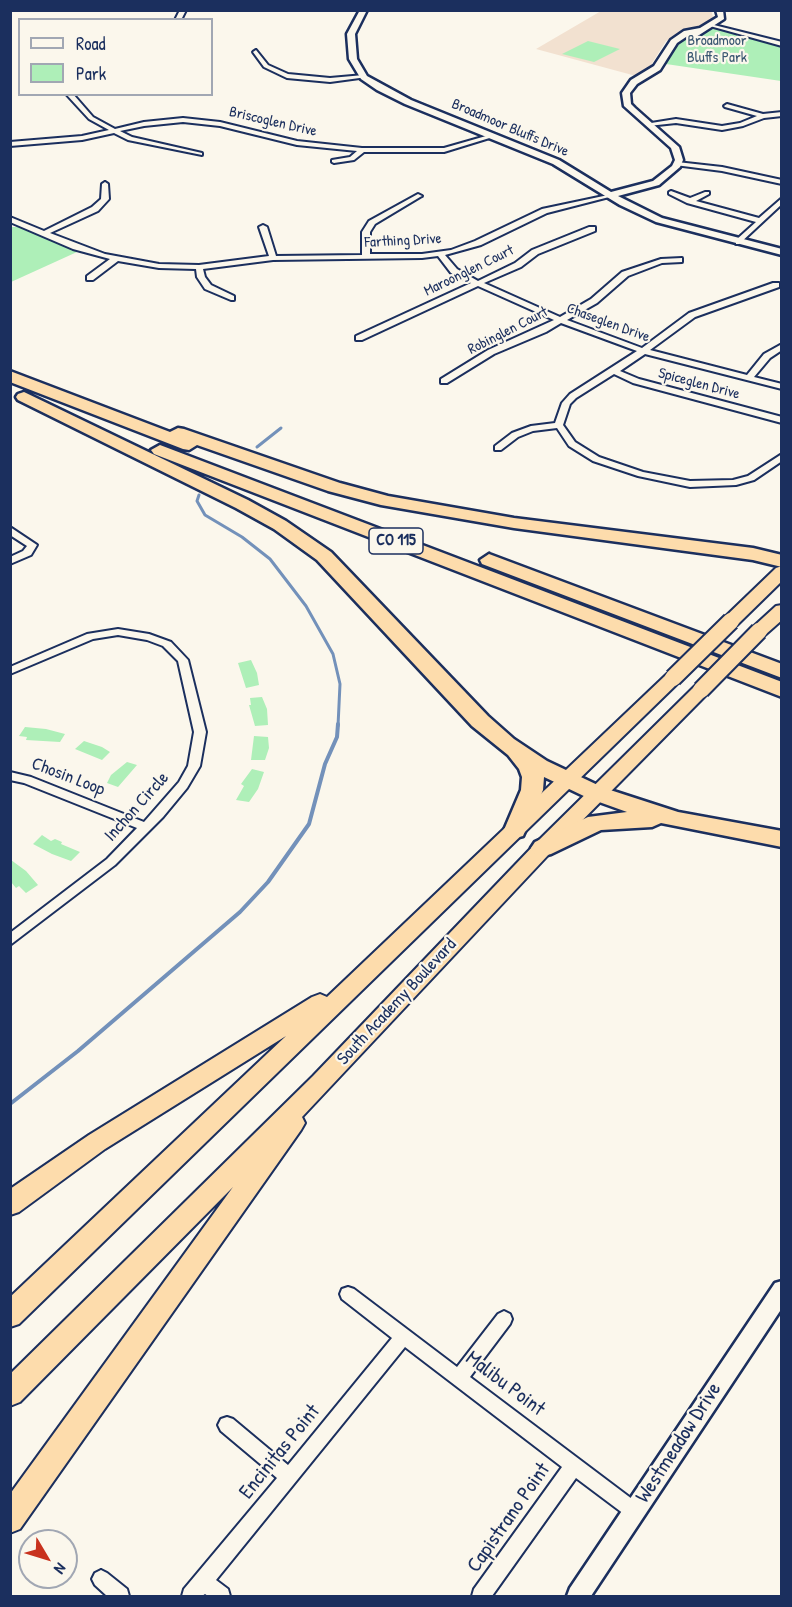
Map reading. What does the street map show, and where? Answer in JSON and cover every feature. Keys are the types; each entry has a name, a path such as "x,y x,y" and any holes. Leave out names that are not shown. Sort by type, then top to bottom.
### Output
{"highway":[{"name":"CO 115","path":"10,376 782,672"},
{"name":"CO 115","path":"17,395 782,690"},
{"path":"17,395 242,504 280,525 324,556 480,721 528,765 533,777 532,790 515,830"},
{"path":"72,399 334,487 387,501 569,531 753,554 782,561"},
{"path":"753,554 782,552"},
{"path":"10,1315 782,571"},
{"name":"South Academy Boulevard","path":"10,1394 321,1083 596,793 782,610"},
{"path":"506,744 565,781 596,793 676,820 782,839"},
{"path":"543,848 596,823 641,819 676,820"},
{"path":"10,1204 43,1178 97,1142 291,1023 387,952"},
{"path":"10,1519 321,1083"}],"street":[{"path":"364,10 350,41 355,64 364,77"},
{"path":"717,10 723,16 674,42 657,68 634,82 626,93 627,104 675,147 678,153 677,164 722,169 782,182"},
{"path":"715,22 782,44"},
{"path":"256,52 266,66 287,76 321,80 364,77"},
{"name":"Broadmoor Bluffs Drive","path":"364,77 408,102 556,162 659,220 782,252"},
{"path":"70,96 80,109 113,132 143,144 200,154"},
{"path":"727,106 763,116"},
{"path":"648,124 676,122 722,128 741,125 763,116 782,114"},
{"name":"Briscoglen Drive","path":"10,144 73,140 153,122 200,121 285,141 362,150 444,150 493,136"},
{"path":"334,161 352,159 362,150"},
{"name":"Farthing Drive","path":"12,222 83,250 159,266 199,267 273,258 440,254 468,247 545,211 656,183 671,173 677,164"},
{"path":"43,234 95,209 105,199 105,184"},
{"path":"671,193 690,201 760,221"},
{"path":"690,201 707,194"},
{"path":"366,256 366,232 372,223 418,196"},
{"path":"739,242 782,200"},
{"path":"263,227 273,258"},
{"name":"Maroonglen Court","path":"359,338 518,265 535,252 592,229"},
{"name":"Chaseglen Drive","path":"440,254 454,271 560,320 644,351 782,387"},
{"path":"90,278 117,258"},
{"name":"Robinglen Court","path":"444,381 491,352 560,320 594,301 625,274 661,261 679,260"},
{"path":"199,267 201,277 208,287 231,298"},
{"path":"559,425 566,403 700,310 776,285"},
{"path":"749,378 771,352 782,346"},
{"name":"Spiceglen Drive","path":"612,370 636,381 782,420"},
{"path":"498,447 515,435 531,429 559,425"},
{"path":"559,425 572,444 596,459 641,474 690,484 733,483 751,478 782,458"},
{"path":"10,530 32,545 27,553 10,561"},
{"name":"Inchon Circle","path":"10,671 74,642 110,632 149,637 167,644 185,664 200,731 194,766 183,785 146,827 111,862 10,940"},
{"name":"Chosin Loop","path":"10,776 27,780 146,827"},
{"name":"Westmeadow Drive","path":"578,1596 782,1290"},
{"name":"Malibu Point","path":"348,1294 634,1511"},
{"path":"459,1378 504,1319"},
{"name":"Encinitas Point","path":"191,1596 404,1336"},
{"path":"227,1425 289,1477"},
{"name":"Capistrano Point","path":"481,1596 574,1465"},
{"path":"101,1579 120,1596"},
{"path":"204,1581 221,1596"}],"shaded area":[{"path":"711,10 713,17 707,23 666,41 649,68 636,76 536,49 601,11"}],"green space":[{"name":"Broadmoor Bluffs Park","path":"713,28 781,45 781,81 666,64 676,44"},
{"path":"588,41 620,49 594,62 562,54"},
{"path":"11,227 19,227 77,252 11,282"},
{"path":"251,660 259,685 246,688 238,663"},
{"path":"262,697 267,709 268,725 255,726 249,705 251,705 250,698"},
{"path":"25,727 65,734 60,742 26,740 27,737 19,736"},
{"path":"254,736 268,737 269,748 265,760 251,760"},
{"path":"84,741 110,752 102,760 75,749"},
{"path":"127,762 137,765 118,787 107,783 111,775"},
{"path":"252,769 264,772 258,789 249,802 236,800 244,786 241,784"},
{"path":"42,835 51,841 55,839 80,852 71,861 52,854 33,844"},
{"path":"11,860 26,871 38,885 26,893 19,886 16,888 11,882"}],"waterway":[{"path":"257,447 281,428"},
{"path":"199,495 197,501 205,515 242,537 270,559 306,606 333,654 340,684 338,726"},
{"path":"10,1104 78,1051 240,912 268,882 309,824 325,764 337,737 338,724"}]}
